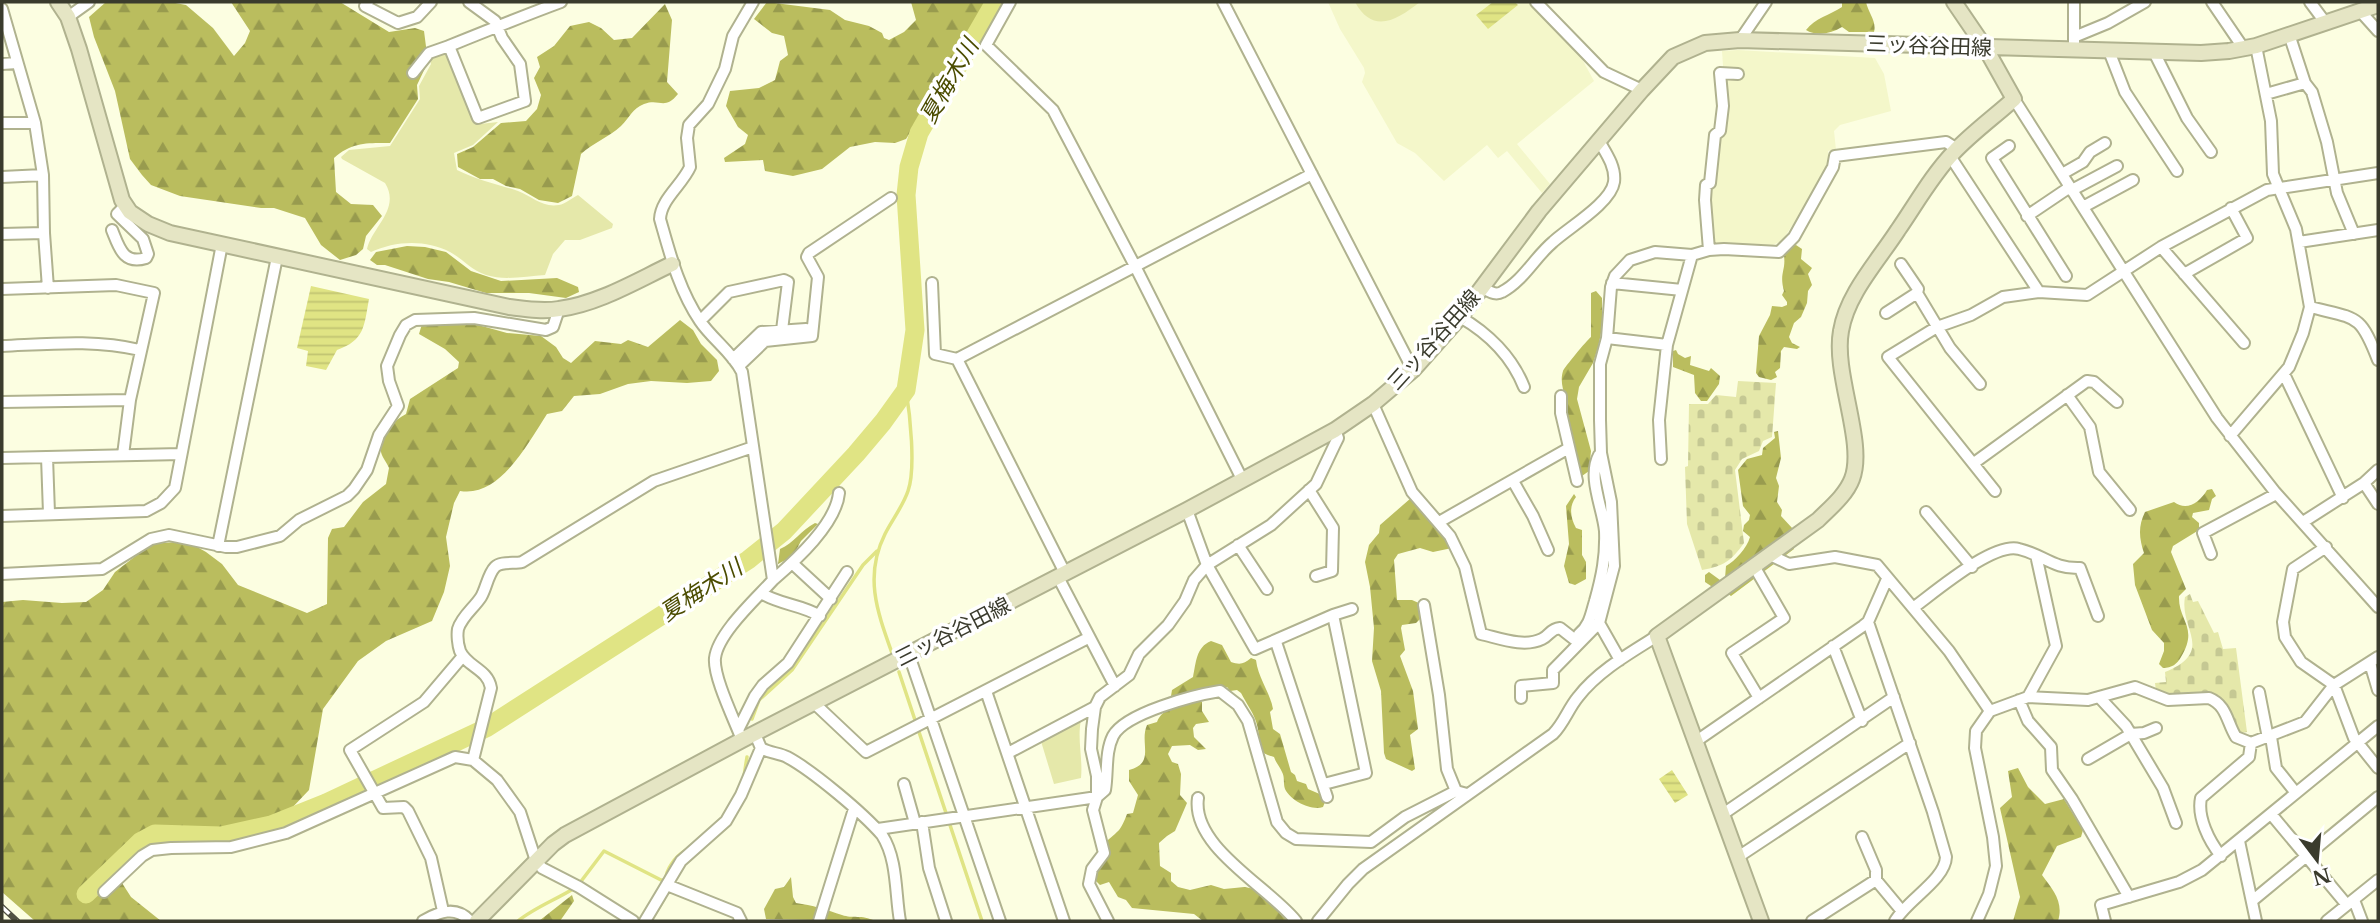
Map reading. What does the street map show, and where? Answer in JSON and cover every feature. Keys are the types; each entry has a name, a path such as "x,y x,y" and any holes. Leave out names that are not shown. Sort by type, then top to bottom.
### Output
{"main road":[{"path":"58,2 68,17 79,49 122,200 131,212 159,228 277,257 509,307 535,310 559,309 593,301 671,264"},
{"path":"1761,921 1657,636 1818,520 1840,498 1852,481 1855,467 1854,443 1840,354 1840,333 1845,314 1938,171 1953,153 2014,99 1986,49 1954,2"},
{"name":"三ッ谷谷田線","path":"477,921 565,835 745,735 909,655 1243,481 1335,430 1373,404 1413,370 1460,317 1539,211 1642,90 1674,57 1705,43 1740,40 1986,49 2074,43 2109,51 2201,53 2250,47 2378,5"}],"street":[{"path":"68,17 89,2"},
{"path":"368,2 365,6 398,23 417,17 431,2"},
{"path":"449,46 478,118 525,101 520,64 491,16 471,2"},
{"path":"413,73 429,53 561,2"},
{"path":"753,2 733,36 725,69 708,104 689,125 689,170 661,212 660,219 671,264 700,321 736,362 745,388 773,580"},
{"path":"1010,2 986,45 1053,110 1243,481"},
{"path":"1223,2 1413,370"},
{"path":"1535,2 1604,72 1642,90"},
{"path":"1740,40 1766,2"},
{"path":"2074,2 2074,43"},
{"path":"2074,43 2146,2"},
{"path":"2212,2 2250,47 2266,94 2271,121 2272,167 2296,229 2310,307 2303,333 2284,374 2230,436"},
{"path":"2310,2 2325,22"},
{"path":"2,9 35,123 43,175 48,288"},
{"path":"2360,11 2378,32"},
{"path":"2289,34 2305,83 2312,92 2334,170 2334,180 2354,234"},
{"path":"2109,51 2125,92 2178,171"},
{"path":"2154,52 2187,118 2211,152"},
{"path":"2,64 17,63"},
{"path":"1709,250 1705,200 1706,185 1710,183 1715,135 1720,131 1722,118 1720,73 1738,74"},
{"path":"2266,94 2305,83"},
{"path":"2014,99 2230,436 2276,494 2378,606"},
{"path":"2,123 35,123"},
{"path":"1482,288 1494,294 1503,292 1551,243 1610,192 1614,180 1613,171 1599,141"},
{"path":"1521,698 1521,685 1553,683 1553,670 1598,623 1614,566 1611,502 1601,453 1600,364 1607,338 1612,283 1620,269 1630,260 1655,252 1692,255 1709,250 1771,253 1784,250 1833,167 1835,156 1947,142 2039,292"},
{"path":"2062,174 2083,162 2090,152 2105,143"},
{"path":"2009,145 1992,158 2066,276"},
{"path":"2027,216 2071,188 2117,166"},
{"path":"1995,491 1888,356 1937,327 1971,315 2003,297 2039,292 2087,295 2161,247 2267,190 2378,173"},
{"path":"932,283 935,354 957,359 1312,174"},
{"path":"2,177 43,175"},
{"path":"2083,207 2133,180"},
{"path":"736,362 765,341 812,337 818,277 807,257 808,253 891,198"},
{"path":"112,230 123,256 137,261 146,258 148,254 143,239 117,214 126,205"},
{"path":"2184,274 2246,238 2231,208"},
{"path":"2299,243 2378,230"},
{"path":"2,234 44,233"},
{"path":"2,516 146,511 161,503 175,488 222,244"},
{"path":"2161,247 2244,343"},
{"path":"1661,459 1659,420 1667,345 1692,255"},
{"path":"218,546 277,257"},
{"path":"1902,264 1950,348 1980,384"},
{"path":"700,321 729,292 785,280 788,282 782,330"},
{"path":"1612,283 1682,290"},
{"path":"2,289 116,285 153,293 130,400 123,455"},
{"path":"1886,313 1917,293"},
{"path":"2310,307 2361,323 2378,360"},
{"path":"2,574 102,569 151,539 169,535 218,546 237,547 280,536 299,520 347,496 368,470 379,435 397,406 387,366 406,326 415,320 474,318 546,330 553,327 559,309"},
{"path":"1460,317 1481,329 1502,351 1524,387"},
{"path":"736,362 757,334 806,329"},
{"path":"1607,338 1667,345"},
{"path":"2,346 94,342 140,350"},
{"path":"957,359 1062,575 1088,638 1115,686"},
{"path":"2284,374 2343,498"},
{"path":"1974,463 2090,380 2117,402"},
{"path":"2067,395 2090,427 2099,472 2130,510"},
{"path":"1561,396 1561,413 1577,481"},
{"path":"2,402 130,400"},
{"path":"1373,404 1412,492 1450,537 1465,567 1481,634 1519,643 1542,639 1552,629 1560,628 1574,639"},
{"path":"1108,921 1089,884 1092,869 1104,853 1093,810 1097,797 1097,776 1091,749 1095,708 1100,697 1129,676 1139,654 1168,625 1185,601 1194,579 1207,565 1271,526 1309,490 1323,473 1338,438 1335,430"},
{"path":"473,760 491,688 490,680 463,656 459,648 458,630 481,596 495,567 522,562 654,481 753,447"},
{"path":"1438,522 1569,448"},
{"path":"1561,663 1562,656 1574,639 1588,627 1605,565 1605,527 1596,484 1597,460 1601,453"},
{"path":"2,458 181,454"},
{"path":"47,457 49,513"},
{"path":"2303,522 2343,498 2378,470"},
{"path":"1513,481 1548,550"},
{"path":"2364,483 2378,504"},
{"path":"1309,490 1333,528 1332,572 1316,576"},
{"path":"839,493 835,509 826,523 792,564 761,593 723,639 715,659 724,693 745,735 761,748 800,765 878,829 888,846 894,871 900,921"},
{"path":"2211,554 2203,533 2276,494"},
{"path":"1187,510 1207,565 1255,649 1352,609"},
{"path":"1926,512 1972,567"},
{"path":"1238,545 1267,589"},
{"path":"2326,547 2293,569 2283,629 2288,643 2301,662 2334,685 2358,742 2378,768"},
{"path":"1913,608 1993,553 2010,548 2036,555 2067,569 2080,568 2098,616"},
{"path":"1770,555 1789,564 1835,557 1873,562 1949,651 1990,711"},
{"path":"2036,555 2056,646 2023,699 2028,721 2051,747 2052,770 2129,897"},
{"path":"792,564 831,599"},
{"path":"1754,566 1784,618 1732,653 1759,698"},
{"path":"745,735 755,696 788,663 847,572"},
{"path":"1695,742 1868,622 1887,579"},
{"path":"761,593 820,616"},
{"path":"1424,605 1439,695 1447,769 1462,792"},
{"path":"1324,784 1366,773 1333,615"},
{"path":"1868,622 1933,812 1946,862 1939,875 1901,910 1895,921"},
{"path":"1598,623 1620,660"},
{"path":"1318,921 1363,869 1462,792 1553,734 1578,697 1620,660 1657,636"},
{"path":"814,703 866,752 1088,638"},
{"path":"1276,642 1327,797"},
{"path":"1833,646 1862,721"},
{"path":"909,655 1000,921"},
{"path":"443,911 431,858 408,811 404,807 383,808 350,750 424,702 463,656"},
{"path":"1977,921 1989,894 1996,866 1993,837 1975,748 1976,731 1990,711 2023,699 2080,700 2135,687 2168,701 2209,698 2223,707 2236,737 2251,743 2305,722 2334,685 2374,660 2378,691"},
{"path":"986,691 1064,921"},
{"path":"878,829 1097,797 1105,790 1108,752 1113,736 1120,727 1168,705 1220,691 1238,705 1248,720 1277,822 1286,833 1296,839 1371,842 1405,817 1462,792"},
{"path":"2259,692 2276,768 2297,793"},
{"path":"1723,814 1894,697"},
{"path":"2099,697 2124,722 2164,788 2176,823"},
{"path":"1008,753 1095,708"},
{"path":"2105,921 2101,905 2179,882 2202,870 2378,726"},
{"path":"2088,759 2131,734 2144,733 2155,728"},
{"path":"1738,858 1910,743"},
{"path":"2221,856 2209,838 2201,814 2201,798 2249,757 2251,743"},
{"path":"645,921 681,861 726,821 741,795 761,748"},
{"path":"104,892 152,850 231,847 286,833 455,757 473,760 497,780 520,812 536,861 542,868 579,887 633,921"},
{"path":"904,784 919,822 929,868 946,921"},
{"path":"2252,901 2378,797"},
{"path":"1198,798 1196,811 1205,834 1250,880 1296,921"},
{"path":"819,921 854,808"},
{"path":"2271,814 2351,903 2362,921"},
{"path":"1862,837 1876,870 1876,880 1901,910"},
{"path":"2239,841 2254,920"},
{"path":"1812,921 1876,880"},
{"path":"2327,921 2378,880"},
{"path":"667,885 737,913 741,921"},
{"path":"423,921 443,911 460,914 470,921"}],"shaded area":[{"path":"1328,2 1529,2 1582,59 1594,81 1517,144 1550,184 1542,193 1507,151 1498,158 1487,145 1444,181 1415,153 1397,143 1362,82 1364,68 1340,29"},
{"path":"1493,2 1515,2 1518,5 1488,29 1476,15"},
{"path":"1722,51 1875,58 1884,74 1891,111 1840,125 1834,131 1836,150 1828,151 1830,168 1782,241 1768,247 1712,245 1709,187 1718,136 1723,136 1726,109"},
{"path":"311,286 369,299 362,331 353,342 337,350 326,370 306,366 308,351 297,348"},
{"path":"1672,770 1688,795 1675,803 1659,779"}],"green space":[{"path":"106,2 170,2 186,5 213,28 234,56 245,43 250,31 231,2 340,2 389,32 415,28 424,31 428,62 417,85 418,99 390,143 354,146 334,158 336,192 351,204 373,205 382,216 366,236 363,249 356,255 340,260 321,245 305,218 274,208 180,196 151,185 130,159 115,91 89,17"},
{"path":"767,2 830,10 845,20 869,26 889,40 904,32 916,20 911,2 989,2 906,139 895,143 875,142 850,147 822,169 793,176 765,171 763,160 725,162 724,158 745,144 748,135 738,127 726,106 730,91 759,88 775,80 780,61 788,55 784,36 772,33 754,19"},
{"path":"1355,2 1420,2 1394,19 1377,21 1362,12"},
{"path":"1842,2 1866,2 1874,32 1849,32 1842,27 1824,33 1806,30 1842,7"},
{"path":"665,4 672,20 667,82 678,94 669,102 640,106 616,130 581,154 572,196 558,203 539,200 520,189 493,179 480,179 458,167 457,154 473,147 501,123 526,121 537,109 541,95 534,78 540,67 537,57 554,46 570,26 589,22 601,28 614,40 632,38"},
{"path":"448,51 475,121 480,124 498,122 473,145 454,153 457,170 518,191 547,205 561,204 578,195 613,224 612,228 580,240 565,240 553,254 545,275 493,277 476,270 450,252 420,243 400,244 371,252 367,249 388,210 389,192 385,183 341,157 349,150 390,146 420,99 419,86 431,64 429,56"},
{"path":"1796,245 1802,249 1801,259 1812,268 1808,274 1812,285 1801,317 1794,323 1789,337 1792,343 1800,347 1784,347 1781,351 1780,368 1775,372 1777,377 1771,380 1759,377 1756,373 1759,336 1772,306 1787,305 1782,295 1784,256 1791,246"},
{"path":"407,246 446,252 471,271 501,281 557,278 578,287 579,292 566,298 529,293 486,293 377,265 370,260 376,252"},
{"path":"1596,291 1602,298 1602,328 1593,363 1579,387 1577,399 1591,451 1589,471 1582,476 1578,474 1562,378 1564,369 1591,337 1591,293"},
{"path":"680,320 693,330 701,344 717,360 719,371 711,381 651,381 628,384 600,394 574,396 562,411 547,414 522,453 500,477 488,486 474,491 460,491 454,503 446,537 450,566 444,592 432,621 386,641 358,661 323,709 309,790 269,832 255,843 228,844 190,839 143,851 122,883 131,897 161,921 35,921 2,892 2,602 86,602 103,590 115,572 151,544 175,542 192,544 206,552 222,564 238,585 307,613 327,604 328,538 332,529 344,527 363,502 386,484 389,468 382,454 384,435 392,424 406,414 410,399 458,368 459,362 445,349 419,334 422,324 471,323 507,333 541,336 571,363 595,341 621,344 628,340 648,347"},
{"path":"1676,350 1685,358 1691,356 1690,365 1709,371 1711,368 1720,376 1719,384 1707,401 1701,401 1695,393 1694,375 1673,367 1673,351"},
{"path":"1738,381 1776,383 1772,437 1763,441 1759,451 1742,459 1735,470 1744,543 1726,562 1702,570 1687,524 1685,467 1688,466 1689,404 1708,404 1716,395 1736,397"},
{"path":"1778,431 1781,458 1776,478 1779,486 1777,502 1782,510 1781,516 1793,529 1791,533 1794,549 1731,596 1719,587 1714,588 1705,582 1705,575 1709,572 1720,580 1725,578 1726,566 1740,554 1748,541 1750,537 1743,531 1750,515 1743,506 1738,470 1747,459 1762,455 1763,448 1775,438 1774,432"},
{"path":"2212,489 2216,496 2212,499 2209,510 2193,513 2192,517 2199,523 2199,530 2173,546 2171,552 2186,589 2179,596 2188,638 2178,662 2163,668 2159,664 2164,643 2152,630 2135,585 2133,564 2144,553 2140,537 2141,522 2145,512 2174,502 2188,506"},
{"path":"1574,494 1576,497 1571,508 1572,516 1576,528 1582,530 1582,555 1586,562 1586,579 1575,585 1569,583 1564,566 1569,544 1566,506"},
{"path":"1411,498 1441,528 1452,548 1433,552 1420,548 1398,554 1394,560 1397,600 1412,600 1421,604 1423,616 1416,623 1402,625 1401,628 1405,650 1400,656 1413,691 1418,729 1410,735 1415,769 1412,771 1386,759 1384,753 1381,691 1372,661 1374,628 1365,562 1369,545 1379,533 1380,525"},
{"path":"815,523 818,524 801,541 793,556 778,564 780,549"},
{"path":"2190,594 2193,602 2198,601 2214,633 2218,632 2223,649 2236,648 2247,732 2241,733 2238,730 2226,704 2218,695 2170,695 2156,691 2155,683 2166,682 2165,672 2189,656 2192,639 2185,597"},
{"path":"1211,641 1222,645 1231,662 1242,663 1251,658 1256,660 1273,709 1270,712 1273,729 1280,734 1291,772 1297,781 1322,795 1325,802 1323,807 1307,806 1288,793 1284,787 1283,774 1274,757 1260,749 1256,721 1237,690 1230,691 1227,687 1171,696 1172,690 1193,677 1202,647"},
{"path":"1202,702 1202,711 1209,722 1196,724 1193,728 1194,737 1206,749 1198,750 1190,745 1172,746 1168,754 1172,762 1178,764 1181,774 1180,795 1187,803 1175,831 1159,843 1160,866 1171,873 1171,881 1178,887 1190,890 1211,885 1224,889 1254,889 1291,921 1203,921 1194,914 1132,908 1126,900 1118,897 1109,882 1100,885 1095,880 1098,859 1104,845 1119,830 1127,814 1133,813 1138,795 1129,781 1129,770 1142,763 1147,725 1157,722 1163,713 1178,705"},
{"path":"1081,720 1081,778 1054,784 1040,738"},
{"path":"2018,768 2028,787 2045,804 2064,799 2083,830 2081,837 2057,846 2042,875 2058,902 2058,921 2013,921 2020,897 2000,808 2012,797 2008,771"},
{"path":"791,877 796,903 875,921 766,919 764,909 775,889 784,887"},
{"path":"572,895 574,901 560,921 539,921"}],"waterway":[{"name":"夏梅木川","path":"86,894 140,842 155,834 221,836 271,825 326,803 486,728 748,560 784,531 856,454 906,390 915,330 906,195 909,167 919,133 995,2"},
{"path":"892,653 878,608 874,579 879,549 906,497 910,481 911,441 906,390"},
{"path":"752,719 759,700 792,670 863,565 877,551"},
{"path":"899,672 982,921"},
{"path":"744,776 747,757"},
{"path":"666,883 671,864 686,850"},
{"path":"579,884 604,851 664,880"},
{"path":"518,921 573,889"},
{"path":"655,914 664,899"}],"railway":[{"path":"2,907 17,921"}]}
